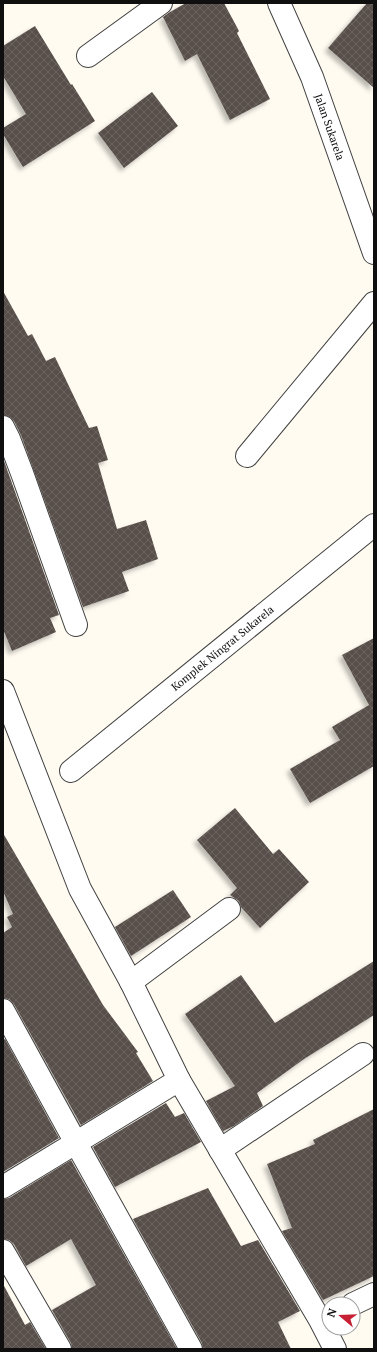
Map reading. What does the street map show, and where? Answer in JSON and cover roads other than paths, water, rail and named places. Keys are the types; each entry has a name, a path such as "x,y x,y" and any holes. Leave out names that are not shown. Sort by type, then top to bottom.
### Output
{"street":[{"path":"88,56 161,3"},
{"name":"Jalan Sukarela","path":"278,3 312,77 374,253"},
{"path":"247,456 374,303"},
{"path":"5,436 76,625"},
{"name":"Komplek Ningrat Sukarela","path":"71,770 374,525"},
{"path":"3,691 80,889 131,982 179,1080 220,1150 321,1312"},
{"path":"131,982 229,909"},
{"path":"3,1010 191,1349"},
{"path":"220,1150 363,1054"},
{"path":"3,1187 179,1080"},
{"path":"3,1251 60,1349"},
{"path":"361,1300 374,1294"},
{"path":"331,1336 335,1349"}]}
